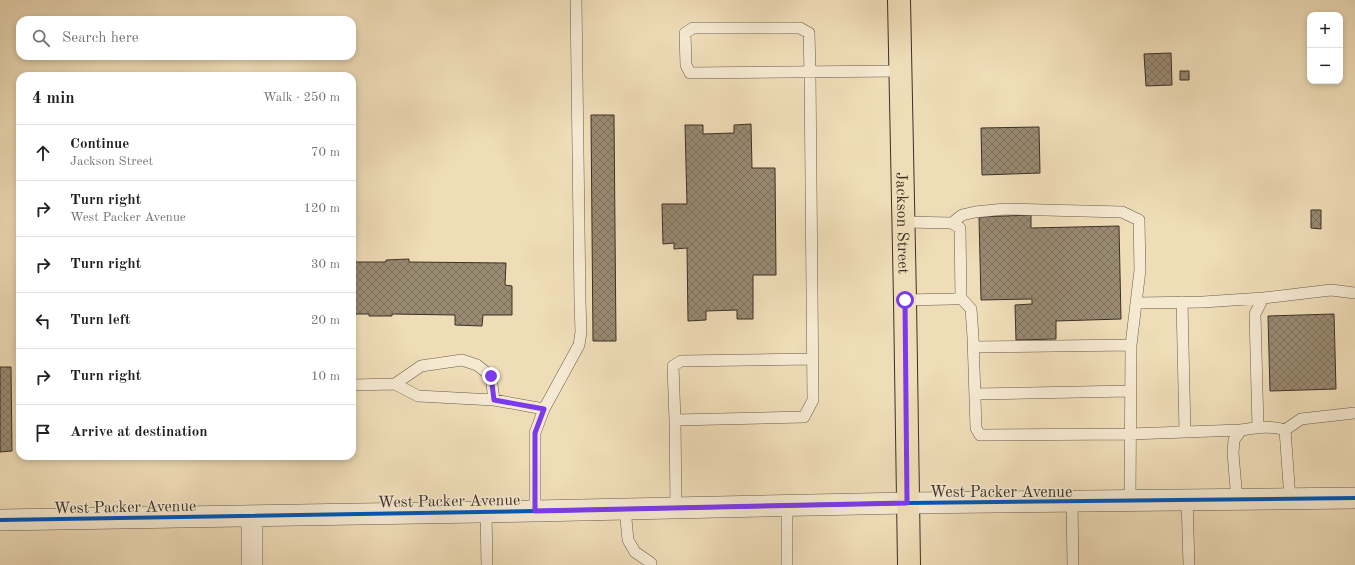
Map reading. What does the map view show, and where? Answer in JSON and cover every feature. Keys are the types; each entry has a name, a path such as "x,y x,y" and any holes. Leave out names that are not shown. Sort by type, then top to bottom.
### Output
{"main road":[{"name":"Jackson Street","path":"899,0 909,565"}],"street":[{"name":"West Packer Avenue","path":"0,520 907,503 1355,498"},
{"path":"252,516 252,565"}],"lane":[{"path":"535,511 535,433 544,409 579,345 581,332 576,0"},
{"path":"675,420 804,417 813,400 810,72 809,33 800,28 693,28 686,33 686,64 690,72 810,72 901,70"},
{"path":"1130,501 1130,434 1130,391 1131,344 1140,270 1139,220 1122,212 1005,209 962,215 956,225 961,298 971,309 974,347 976,428 980,435 1130,434 1241,430 1258,428 1278,428 1285,430"},
{"path":"904,222 956,225"},
{"path":"1136,303 1263,298 1331,290 1355,293"},
{"path":"905,300 961,298"},
{"path":"1258,428 1256,314 1263,298"},
{"path":"1182,302 1185,432"},
{"path":"974,347 1131,344"},
{"path":"676,508 673,366 681,361 813,359"},
{"path":"396,384 421,366 462,360 477,365 491,376 494,400"},
{"path":"356,385 396,384 418,396 494,400 544,409"},
{"path":"975,394 1130,391"},
{"path":"1285,430 1301,419 1355,413"},
{"path":"1237,500 1233,453 1234,440 1241,430"},
{"path":"1285,430 1290,499"},
{"path":"1187,500 1189,565"},
{"path":"1072,502 1073,565"},
{"path":"787,506 787,565"},
{"path":"625,509 628,540 635,552 652,565"},
{"path":"486,511 486,565"}],"building":[{"path":"1171,53 1172,85 1146,86 1144,54"},
{"path":"1180,71 1189,71 1189,80 1180,80"},
{"path":"591,115 614,115 616,341 593,341"},
{"path":"751,124 752,168 775,168 776,275 753,275 753,319 737,319 737,310 706,311 706,320 688,321 687,248 674,249 674,243 663,244 662,204 687,204 685,125 703,125 703,134 734,133 734,125"},
{"path":"1039,127 1040,173 982,175 981,128"},
{"path":"1311,210 1321,210 1321,229 1311,228"},
{"path":"1031,215 1031,228 1119,226 1121,319 1056,321 1056,339 1016,340 1015,305 1032,304 1032,299 981,300 979,217"},
{"path":"409,259 409,262 506,263 505,285 512,286 512,315 483,315 482,326 455,325 455,315 392,314 392,316 369,316 369,314 356,314 356,262 386,262 386,260"},
{"path":"1334,314 1336,389 1270,391 1268,316"},
{"path":"0,367 11,367 12,451 0,452"}],"cycle path":[{"path":"0,520 907,503 1355,498"}],"route":[{"path":"491,376 494,400 544,409 535,433 535,511 907,503 905,300"}]}
